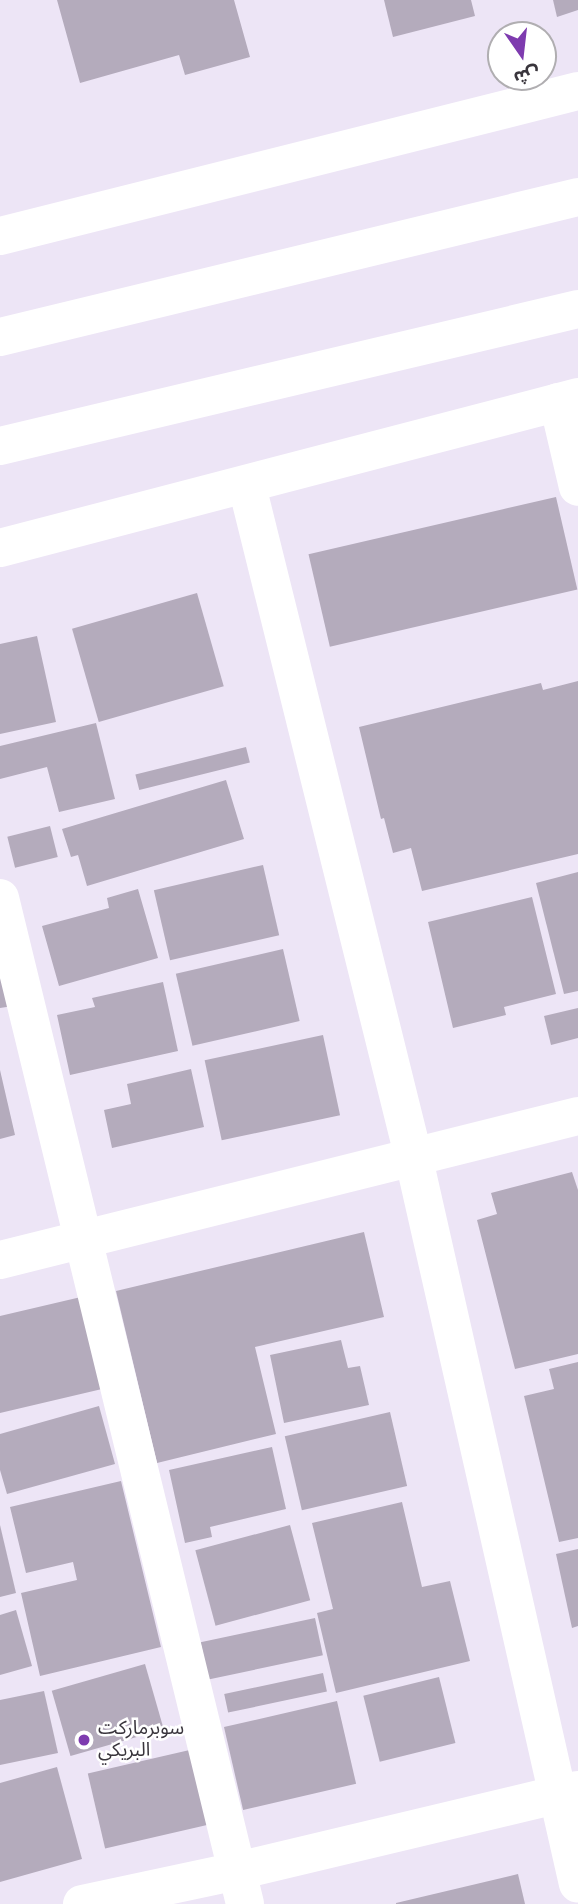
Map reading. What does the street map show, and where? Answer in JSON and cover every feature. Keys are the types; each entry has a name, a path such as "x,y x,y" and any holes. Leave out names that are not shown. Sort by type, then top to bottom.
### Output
{"street":[{"path":"0,236 578,91"},
{"path":"0,337 578,197"},
{"path":"0,446 578,309"},
{"path":"520,323 578,330"},
{"path":"0,548 247,486 568,400 578,487"},
{"path":"247,486 413,1155 567,1793 578,1884"},
{"path":"0,898 241,1888"},
{"path":"0,1260 578,1116"},
{"path":"82,1904 241,1888 567,1793"}],"building":[{"path":"57,0 234,0 250,57 185,75 179,55 80,83"},
{"path":"384,0 471,0 475,16 393,37"},
{"path":"553,0 578,0 578,10 557,17"},
{"path":"556,497 577,590 330,647 309,554"},
{"path":"197,593 224,686 99,722 72,629"},
{"path":"37,636 56,722 0,734 0,644"},
{"path":"578,681 578,854 422,891 411,848 393,853 384,818 381,819 359,727 541,683 543,690"},
{"path":"96,723 115,799 59,812 47,767 0,779 0,746"},
{"path":"246,747 250,763 139,790 135,775"},
{"path":"226,780 244,839 87,886 78,855 71,857 62,829"},
{"path":"50,826 58,857 15,868 7,837"},
{"path":"263,865 279,935 170,960 154,890"},
{"path":"578,872 578,991 564,994 536,883"},
{"path":"138,889 158,958 59,986 42,926 109,908 107,898"},
{"path":"532,897 556,994 504,1007 506,1015 453,1028 428,922"},
{"path":"0,935 13,1006 0,1008"},
{"path":"283,949 300,1021 192,1046 176,974"},
{"path":"163,982 178,1051 70,1075 57,1015 95,1007 92,998"},
{"path":"578,1008 578,1038 551,1045 544,1016"},
{"path":"323,1035 340,1115 222,1140 205,1060"},
{"path":"191,1069 204,1127 112,1148 104,1110 131,1104 127,1084"},
{"path":"0,1070 15,1135 0,1139"},
{"path":"572,1172 578,1190 578,1354 515,1369 477,1220 497,1214 491,1193"},
{"path":"364,1232 384,1317 255,1347 276,1434 157,1463 116,1291"},
{"path":"81,1297 102,1389 0,1413 0,1316"},
{"path":"341,1340 348,1368 360,1366 369,1405 284,1423 270,1355"},
{"path":"578,1362 578,1538 559,1542 524,1396 554,1389 549,1369"},
{"path":"99,1406 115,1464 7,1494 0,1470 0,1434"},
{"path":"390,1412 407,1486 302,1510 285,1436"},
{"path":"272,1447 286,1509 210,1527 212,1537 185,1543 169,1470"},
{"path":"121,1481 161,1647 40,1676 21,1593 77,1580 73,1562 26,1573 10,1507"},
{"path":"402,1502 422,1587 450,1581 470,1661 336,1693 317,1613 333,1609 312,1523"},
{"path":"0,1525 16,1593 0,1597"},
{"path":"290,1525 310,1600 216,1626 195,1550"},
{"path":"578,1549 578,1626 572,1628 556,1554"},
{"path":"16,1610 32,1666 0,1675 0,1615"},
{"path":"315,1618 323,1655 208,1679 201,1642"},
{"path":"145,1664 164,1729 71,1756 52,1691"},
{"path":"323,1673 327,1692 228,1713 224,1694"},
{"path":"439,1677 455,1743 380,1762 363,1696"},
{"path":"44,1691 58,1753 0,1765 0,1700"},
{"path":"337,1701 356,1784 243,1810 224,1727"},
{"path":"194,1749 211,1824 105,1849 88,1774"},
{"path":"57,1767 82,1859 0,1882 0,1783"},
{"path":"518,1874 525,1904 396,1904 396,1903"}],"place":[{"name":"سوبرماركت البريكي","path":"84,1740"}]}
